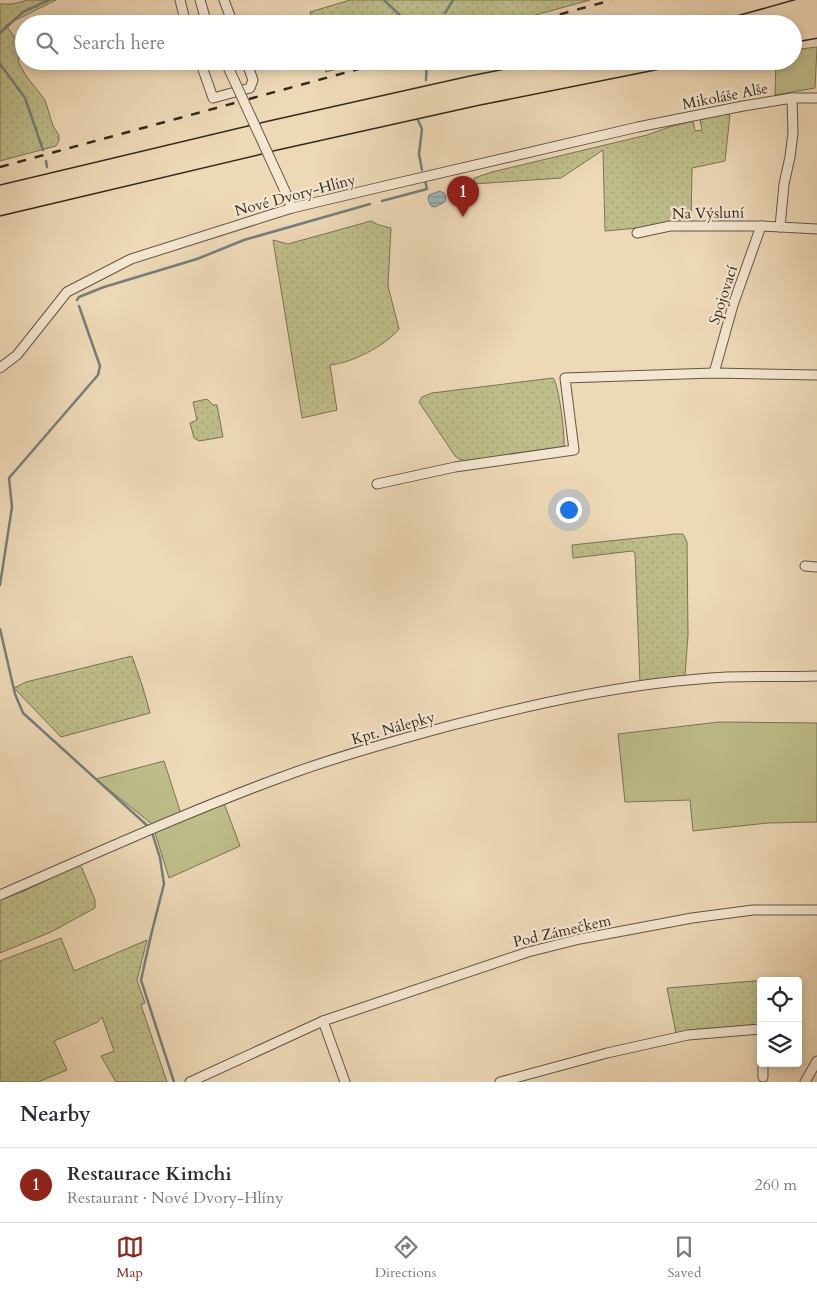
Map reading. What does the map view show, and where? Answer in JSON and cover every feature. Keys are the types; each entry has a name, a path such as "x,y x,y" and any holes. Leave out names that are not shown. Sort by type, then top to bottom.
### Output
{"highway":[{"path":"771,15 817,2"},
{"path":"802,19 817,16"},
{"path":"802,32 817,30"},
{"path":"0,207 474,84 545,70"},
{"path":"0,194 261,138 611,70"}],"street":[{"path":"180,0 184,15"},
{"path":"200,0 204,15"},
{"path":"224,0 230,15"},
{"path":"203,70 213,98 250,88 253,80 249,70"},
{"path":"229,70 292,208"},
{"path":"780,227 784,184 793,134 792,98"},
{"name":"Mikoláše Alše","path":"638,127 792,98 817,98"},
{"name":"Nové Dvory-Hlíny","path":"0,368 17,355 67,292 131,260 292,208 638,127"},
{"name":"Na Výsluní","path":"637,233 670,226 817,228"},
{"name":"Spojovací","path":"714,373 733,305 760,226"},
{"path":"377,484 455,467 574,450 565,378 714,373 817,375"},
{"path":"805,566 817,567"},
{"name":"Kpt. Nálepky","path":"0,896 150,830 294,772 376,746 506,711 579,696 673,682 727,677 817,676"},
{"name":"Pod Zámečkem","path":"190,1082 323,1021 528,952 580,939 692,918 753,910 817,910"},
{"path":"323,1021 346,1082"},
{"path":"500,1082 608,1053 688,1035 757,1029"},
{"path":"805,1082 817,1061"},
{"path":"763,1067 763,1077"}],"green space":[{"path":"28,0 56,0 26,15 15,15 15,20 6,25 15,38 15,70 23,70 45,100 53,126 59,135 59,141 56,146 0,161 0,4 12,4"},
{"path":"350,0 590,0 536,15 311,15 310,12"},
{"path":"817,47 815,88 775,95 776,70 802,70 802,49"},
{"path":"723,114 730,115 725,161 692,168 691,223 605,231 603,150 561,178 474,184 474,178 492,172 647,135 693,121 695,131 702,130 700,120"},
{"path":"371,221 391,228 388,286 399,329 385,342 368,353 339,364 330,365 337,410 302,418 273,240 288,244"},
{"path":"553,378 563,422 564,446 561,447 467,461 459,459 455,456 419,402 422,397 432,393"},
{"path":"207,399 213,405 217,405 223,437 199,441 194,438 190,423 197,420 193,402"},
{"path":"683,534 687,542 688,635 685,675 640,682 635,553 632,551 573,558 572,545"},
{"path":"132,656 150,713 61,737 14,688 26,682"},
{"path":"719,722 817,723 817,822 768,823 693,831 690,800 625,802 618,734"},
{"path":"164,761 181,814 153,825 96,779"},
{"path":"224,803 240,846 169,878 154,830"},
{"path":"78,865 82,868 95,900 95,908 51,932 0,953 0,900 24,891"},
{"path":"61,938 74,971 147,940 137,980 145,1003 141,1005 167,1082 116,1082 101,1056 114,1051 102,1017 98,1022 54,1041 67,1070 38,1082 0,1082 0,961"},
{"path":"757,981 757,1024 676,1033 667,988"}],"water":[{"path":"440,191 446,197 445,202 435,207 431,206 428,199 429,195"}],"waterway":[{"path":"20,15 49,0"},
{"path":"384,0 400,15"},
{"path":"445,13 453,0"},
{"path":"0,33 15,19"},
{"path":"0,64 25,98 43,150"},
{"path":"426,80 427,70"},
{"path":"418,120 422,129 419,154 422,170"},
{"path":"46,161 47,167"},
{"path":"382,201 427,189 425,180"},
{"path":"77,300 79,297 104,287 197,259 244,240 370,204"},
{"path":"0,585 12,507 9,478 98,375 100,366 79,306"},
{"path":"0,629 15,694 23,713 151,829 160,858 164,884 141,980 174,1082"}],"railway":[{"path":"558,15 612,0"},
{"path":"249,99 355,70"},
{"path":"0,167 238,102"}],"place":[{"name":"Restaurace Kimchi","path":"463,217"}]}
